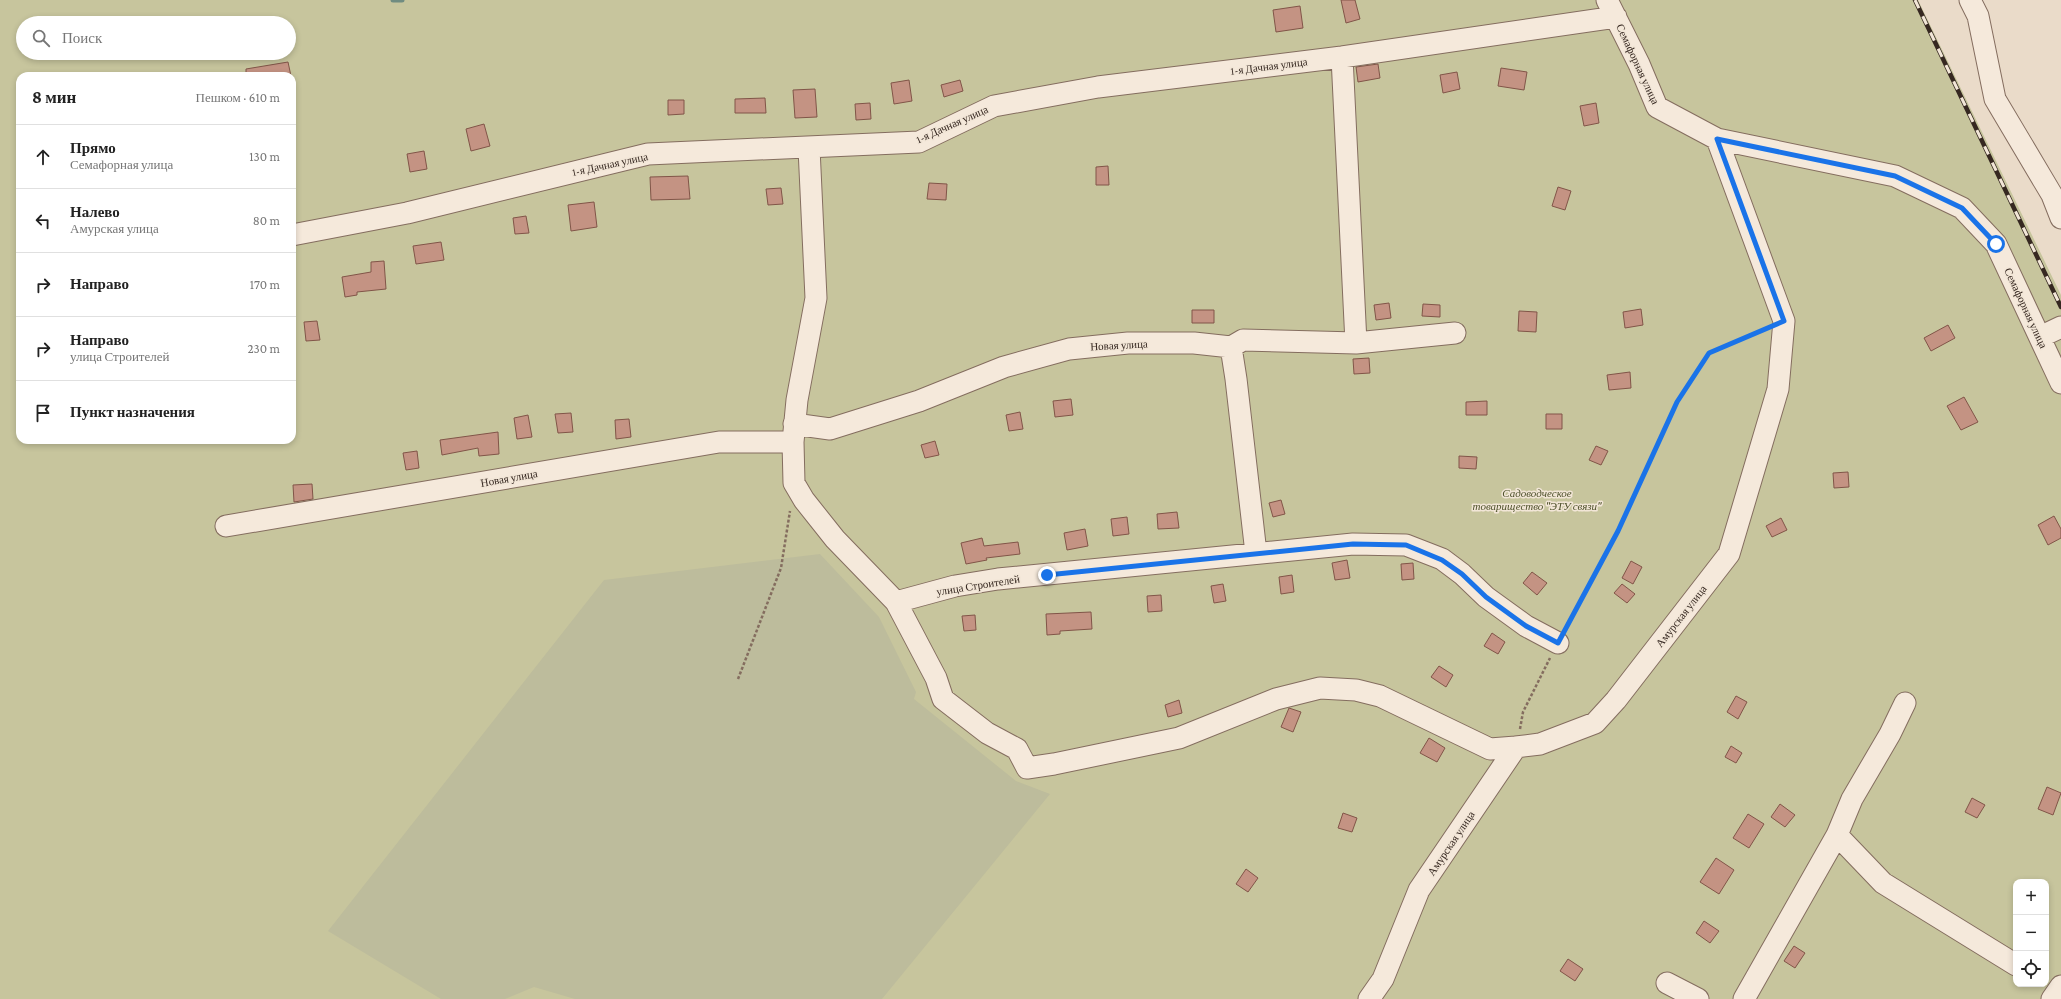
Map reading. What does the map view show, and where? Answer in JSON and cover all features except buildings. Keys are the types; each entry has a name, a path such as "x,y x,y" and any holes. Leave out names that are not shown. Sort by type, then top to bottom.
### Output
{"street":[{"path":"1970,0 1978,16 1995,99 2052,195 2061,218"},
{"name":"1-я Дачная улица","path":"296,234 406,213 648,154 919,142 994,106 1098,87 1342,57 1611,8"},
{"name":"Семафорная улица","path":"1611,8 1639,64 1657,107 1717,139 1895,176 1962,208 1996,244 2061,383"},
{"path":"1342,57 1356,343"},
{"name":"Амурская улица","path":"1369,999 1383,979 1419,890 1516,747 1540,744 1595,723 1616,700 1729,554 1778,389 1784,321 1717,139"},
{"path":"809,148 816,298 797,400 794,433 794,483 804,500 835,539 896,602 936,678 943,699 987,733 1017,749 1027,768 1054,764 1179,738 1276,699 1320,688 1356,690 1380,696 1490,749 1516,747"},
{"path":"2040,336 2061,327"},
{"name":"Новая улица","path":"226,526 720,442 830,429 919,401 1004,367 1069,349 1128,343 1194,343 1231,347 1243,340 1356,343 1455,333"},
{"path":"1231,347 1256,554"},
{"name":"улица Строителей","path":"896,602 955,586 998,579 1353,544 1406,545 1442,560 1462,574 1486,597 1526,626 1558,643"},
{"path":"1744,999 1837,835 1852,799 1890,734 1905,704"},
{"path":"1837,835 1883,884 2013,964"},
{"path":"1667,983 1698,999"}],"path":[{"path":"1516,747 1524,712 1558,643 1618,531 1677,402 1709,353 1784,321"},
{"path":"738,679 781,568 794,483"}],"green space":[{"name":"Садоводческое товарищество \"ЭТУ связи\"","path":"0,0 1918,0 2061,295 2061,983 2049,999 0,999"},
{"path":"820,554 879,617 916,692 914,699 1016,781 1050,794 882,999 575,999 534,987 505,999 441,999 328,931 604,580"}],"waterway":[{"path":"393,0 402,0"}],"railway":[{"path":"1915,0 2061,307"}],"route":[{"path":"1047,575 1353,544 1406,545 1442,560 1462,574 1486,597 1526,626 1558,643 1618,531 1677,402 1709,353 1784,321 1717,139 1895,176 1962,208 1996,244"}]}
